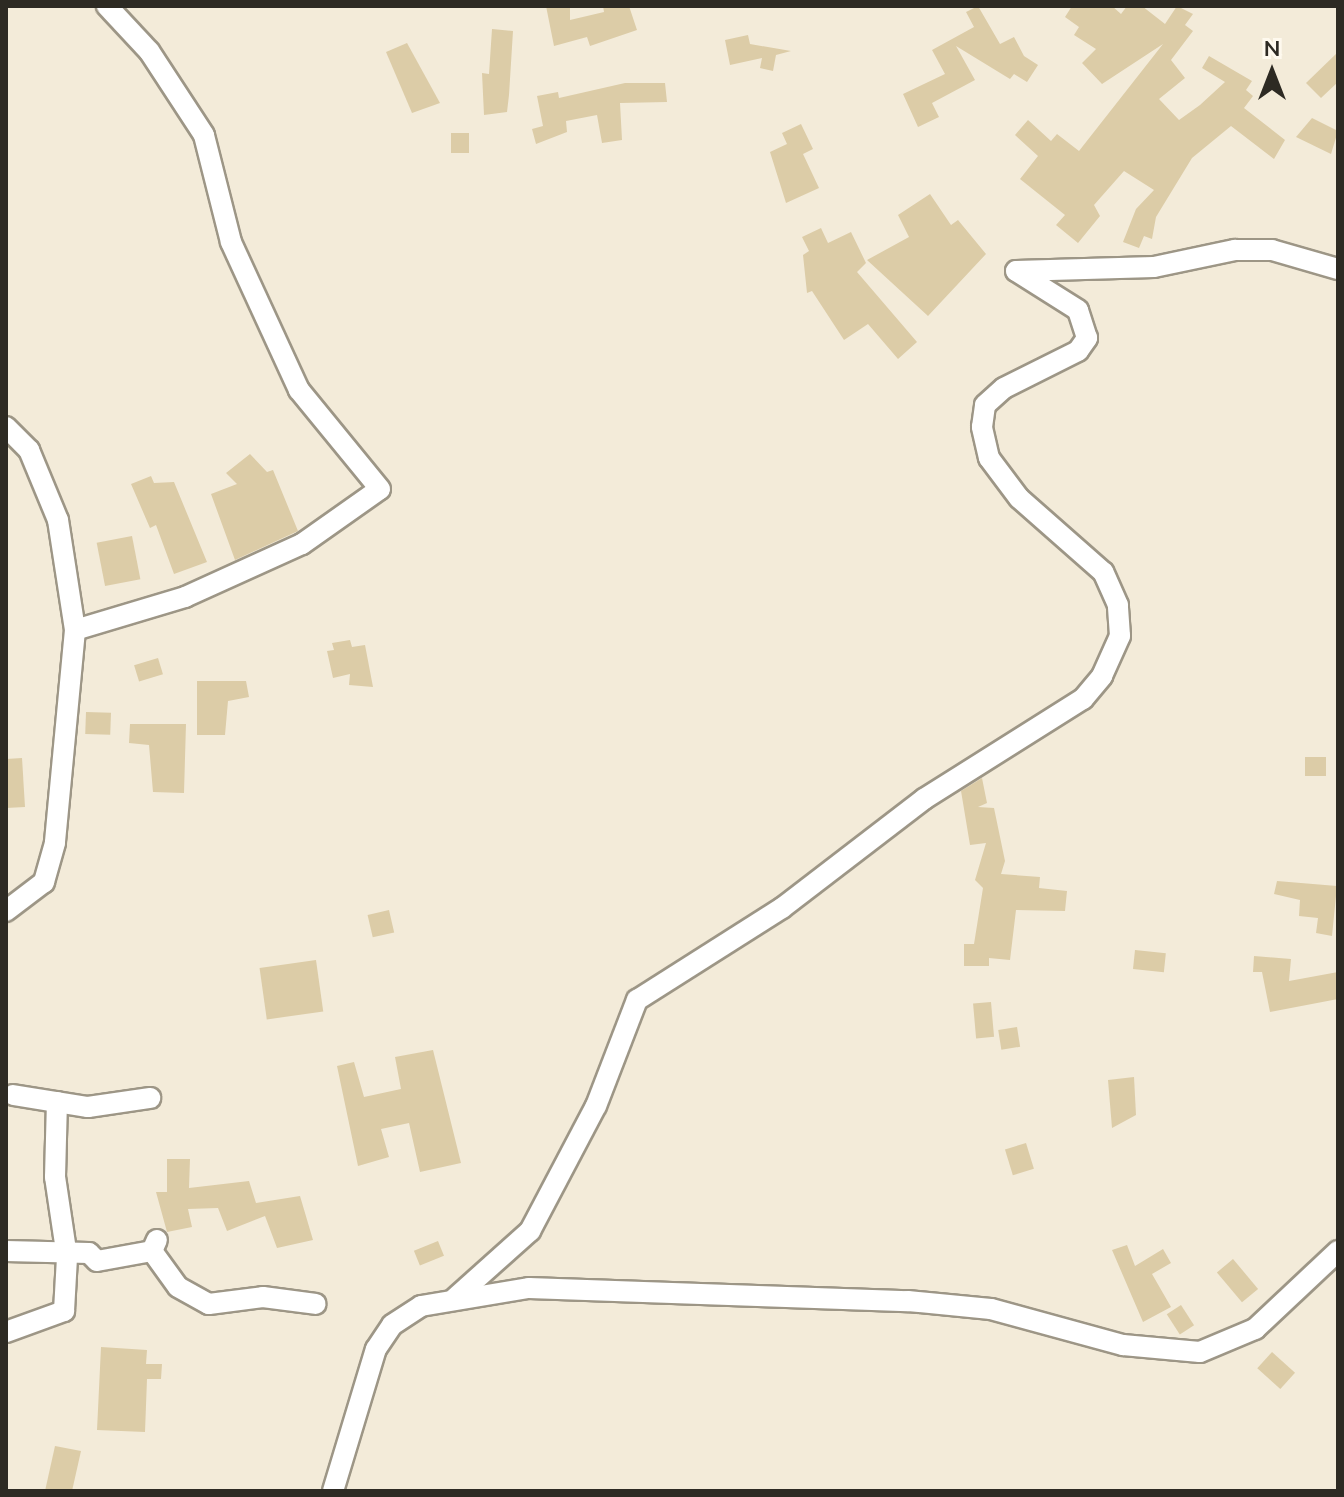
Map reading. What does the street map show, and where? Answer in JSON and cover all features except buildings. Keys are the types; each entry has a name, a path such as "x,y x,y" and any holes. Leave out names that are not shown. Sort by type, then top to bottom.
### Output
{"street":[{"path":"75,630 185,597 302,544 380,489 299,390 231,242 204,135 149,51 107,6"},
{"path":"455,1298 530,1231 596,1106 637,1000 782,908 924,799 1083,699 1102,676 1120,636 1118,605 1103,572 1019,498 989,458 982,427 985,405 1004,388 1078,351 1087,338 1078,310 1016,271 1154,267 1235,250 1272,250 1338,269"},
{"path":"6,427 29,450 58,520 75,630 55,843 44,882 6,911"},
{"path":"13,1095 88,1107 150,1098"},
{"path":"6,1332 64,1311 67,1257 55,1177 57,1102"},
{"path":"6,1251 37,1249 67,1257 89,1253 97,1261 154,1246 178,1287 209,1304 263,1297 316,1304"},
{"path":"333,1491 376,1349 392,1325 421,1306 529,1288 908,1301 991,1309 1123,1345 1200,1352 1255,1329 1338,1251"}]}
